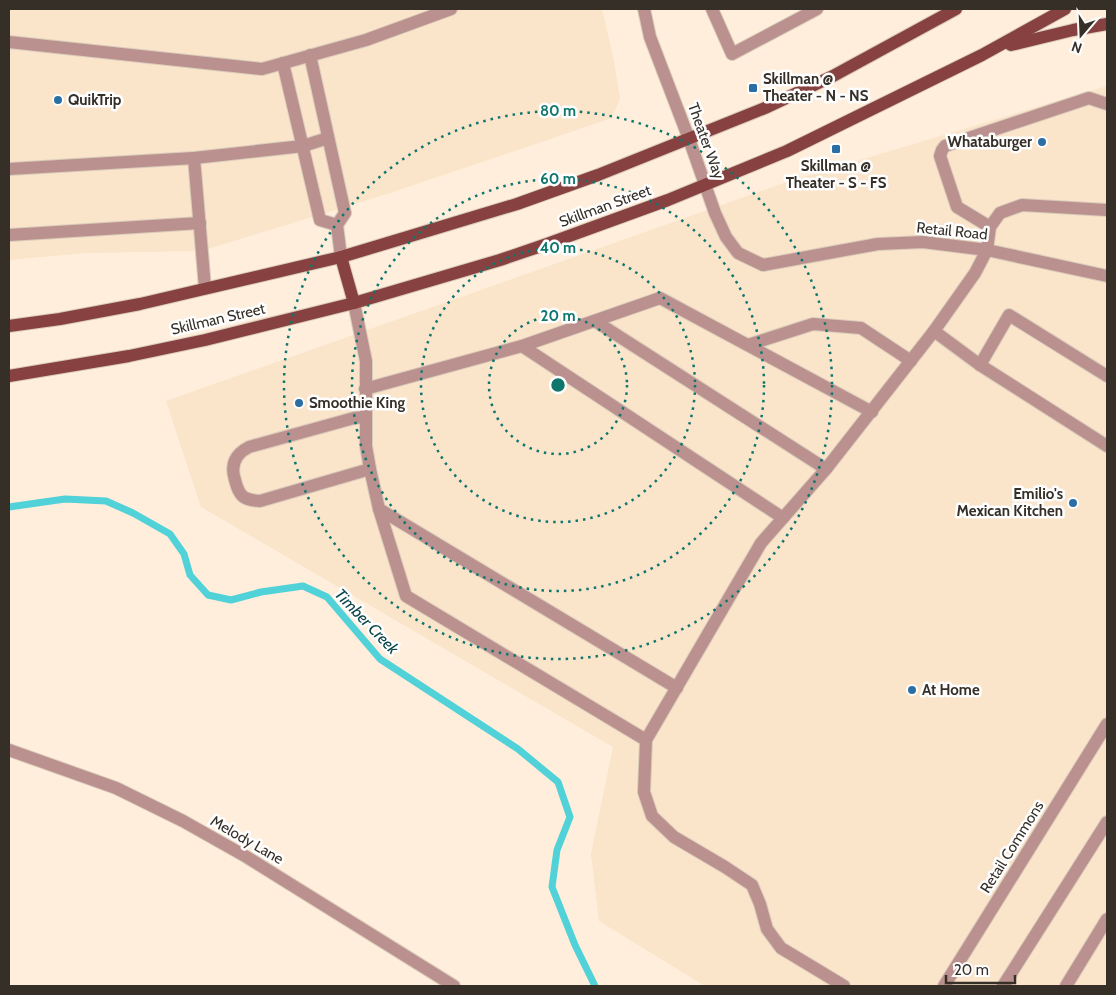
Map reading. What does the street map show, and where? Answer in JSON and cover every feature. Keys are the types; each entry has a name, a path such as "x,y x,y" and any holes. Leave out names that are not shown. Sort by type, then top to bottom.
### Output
{"main road":[{"path":"9,326 69,318 140,304 341,257 517,204 598,175 765,108 833,76 956,9"},
{"name":"Skillman Street","path":"9,376 129,356 204,340 354,303 500,260 614,220 787,151 982,55 1065,9"},
{"path":"982,55 1022,41 1107,24"},
{"path":"341,257 354,303"}],"street":[{"path":"9,42 262,69 366,40 451,9"},
{"name":"Theater Way","path":"644,9 650,37 715,213 726,237 738,253 763,266"},
{"path":"712,9 732,54 817,9"},
{"path":"310,56 345,213 337,225 341,257"},
{"path":"282,63 320,220 337,225"},
{"path":"990,227 957,207 940,156 945,146 1090,98 1107,104"},
{"path":"9,169 194,158 303,146 328,138"},
{"path":"194,158 205,288"},
{"path":"844,986 780,948 767,929 752,885 674,837 652,816 644,792 646,740 761,543 826,469 934,331 975,274 987,250 990,227 1000,213 1022,205 1107,210"},
{"path":"9,236 200,223"},
{"name":"Retail Road","path":"763,266 878,244 923,242 987,250 1107,276"},
{"path":"365,389 522,346 660,298 872,412"},
{"path":"354,303 366,361 366,446 370,469 379,509 406,596 646,740"},
{"path":"980,365 1009,315 1107,376"},
{"path":"595,321 826,469"},
{"path":"748,345 813,324 861,328 911,361"},
{"path":"934,331 980,365 1107,446"},
{"path":"522,346 783,518"},
{"path":"366,417 354,418 249,447 235,457 232,471 238,491 243,497 251,501 260,501 370,469"},
{"path":"379,509 677,688"},
{"name":"Retail Commons","path":"944,986 1107,724"},
{"name":"Melody Lane","path":"9,750 116,788 183,821 245,856 454,986"},
{"path":"1003,986 1107,822"},
{"path":"1066,986 1107,919"}],"shaded area":[{"path":"9,9 602,9 613,56 620,99 612,118 387,194 201,251 85,253 9,260"},
{"path":"1107,86 1107,986 705,986 599,921 591,854 613,747 201,507 166,401 787,182"}],"waterway":[{"name":"Timber Creek","path":"9,507 65,499 106,501 133,513 170,534 184,554 190,575 208,595 231,600 261,592 303,586 327,597 380,659 518,749 558,782 570,817 557,850 552,887 575,945 595,986"}],"place":[{"name":"Skillman @ Theater - N - NS","path":"753,88"},
{"name":"QuikTrip","path":"58,100"},
{"name":"Whataburger","path":"1042,142"},
{"name":"Skillman @ Theater - S - FS","path":"836,149"},
{"name":"Smoothie King","path":"299,403"},
{"name":"Emilio's Mexican Kitchen","path":"1073,503"},
{"name":"At Home","path":"912,690"}]}
